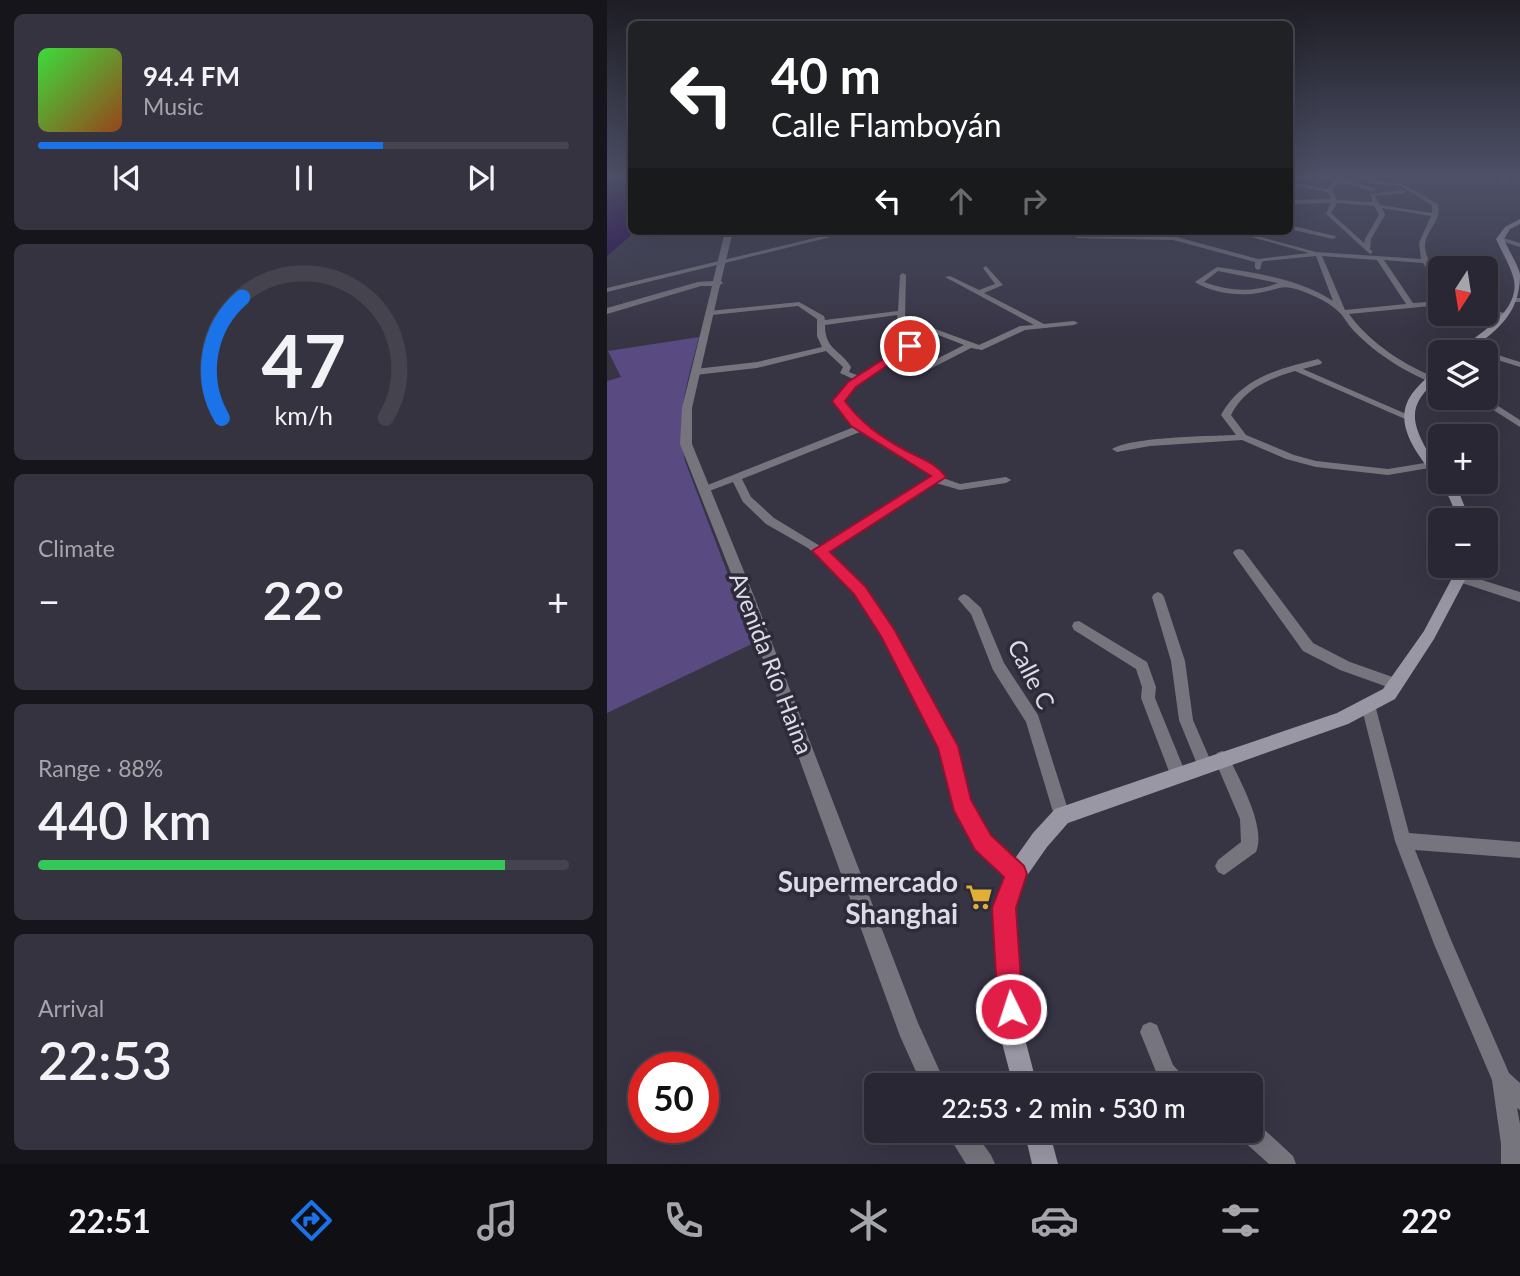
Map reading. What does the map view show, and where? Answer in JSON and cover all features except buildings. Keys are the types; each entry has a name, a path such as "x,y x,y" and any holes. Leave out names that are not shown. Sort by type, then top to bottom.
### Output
{"main road":[{"path":"1476,340 1519,300 1519,285 1500,240 1506,230"},
{"path":"1428,387 1409,406 1408,417 1416,441 1428,461"},
{"path":"1022,1073 1012,1035 1004,908 1016,874 1040,840 1062,816 1213,761 1342,719 1389,694 1429,635 1460,578"},
{"path":"1039,1143 1045,1164"}],"street":[{"path":"1305,230 1333,237 1353,235"},
{"path":"1348,230 1377,258 1410,305"},
{"path":"1367,249 1368,239 1373,230"},
{"path":"1428,230 1421,247 1428,264"},
{"name":"Avenida Río Haina","path":"728,235 712,313 687,408 686,444 747,596 908,1028 929,1073"},
{"path":"607,290 836,235"},
{"path":"1249,235 1318,254 1342,311 1356,329 1428,373"},
{"path":"1077,236 1173,238 1259,261 1318,254 1426,261"},
{"path":"1318,254 1333,237"},
{"path":"1500,240 1520,245"},
{"path":"1268,247 1292,256"},
{"path":"1258,275 1259,261"},
{"path":"980,292 999,285 986,268"},
{"path":"1282,284 1271,289 1239,292 1199,282 1213,269 1258,275 1309,292 1342,311 1428,304"},
{"path":"903,275 904,295 899,313 901,319 974,347"},
{"path":"948,277 1041,325"},
{"path":"607,310 701,284 718,283"},
{"path":"712,313 799,304 812,309 821,318 821,339 827,348 843,359 847,367 844,373 860,379"},
{"path":"821,323 899,313"},
{"path":"1498,314 1504,316"},
{"path":"890,359 924,369 1023,328 1074,323"},
{"path":"931,331 860,379 843,393 838,401 861,428 937,472 935,482"},
{"path":"695,372 757,365 827,348"},
{"path":"1498,357 1520,365"},
{"path":"1243,438 1226,415 1231,401 1279,372 1318,362"},
{"path":"1295,368 1408,417"},
{"path":"1497,410 1520,425"},
{"path":"704,489 861,428"},
{"path":"1117,449 1150,443 1243,438 1316,464 1388,472 1428,466"},
{"path":"736,478 748,499 770,521 820,551 860,590 888,634 948,746 962,804 983,842 1016,874"},
{"path":"820,551 935,482 960,486 1006,480"},
{"path":"1239,553 1308,647 1344,666 1396,684"},
{"path":"1477,578 1520,597"},
{"path":"1158,597 1178,661 1186,720 1248,819 1250,846 1224,866"},
{"name":"Calle C","path":"965,599 976,611 998,666 1033,720 1062,816"},
{"path":"1079,626 1142,666 1149,687 1148,698 1178,774"},
{"path":"1368,705 1403,841 1443,944 1502,1080 1512,1144 1512,1164"},
{"path":"1403,841 1520,850"},
{"path":"1150,1032 1167,1073"},
{"path":"1502,1080 1520,1099"},
{"path":"966,1143 981,1164"},
{"path":"1262,1143 1285,1164"}],"shaded area":[{"path":"607,230 628,230 628,235 631,235 607,256"},
{"path":"699,337 682,414 682,445 685,461 754,643 607,713 607,381 621,377 608,351"}],"place":[{"name":"Supermercado Shanghai","path":"979,897"}],"route":[{"path":"910,346 852,384 838,401 855,424 900,453 931,468 939,477 934,483 820,551 860,590 888,634 948,746 962,804 983,842 1016,874 1004,908 1011,1009"}]}
